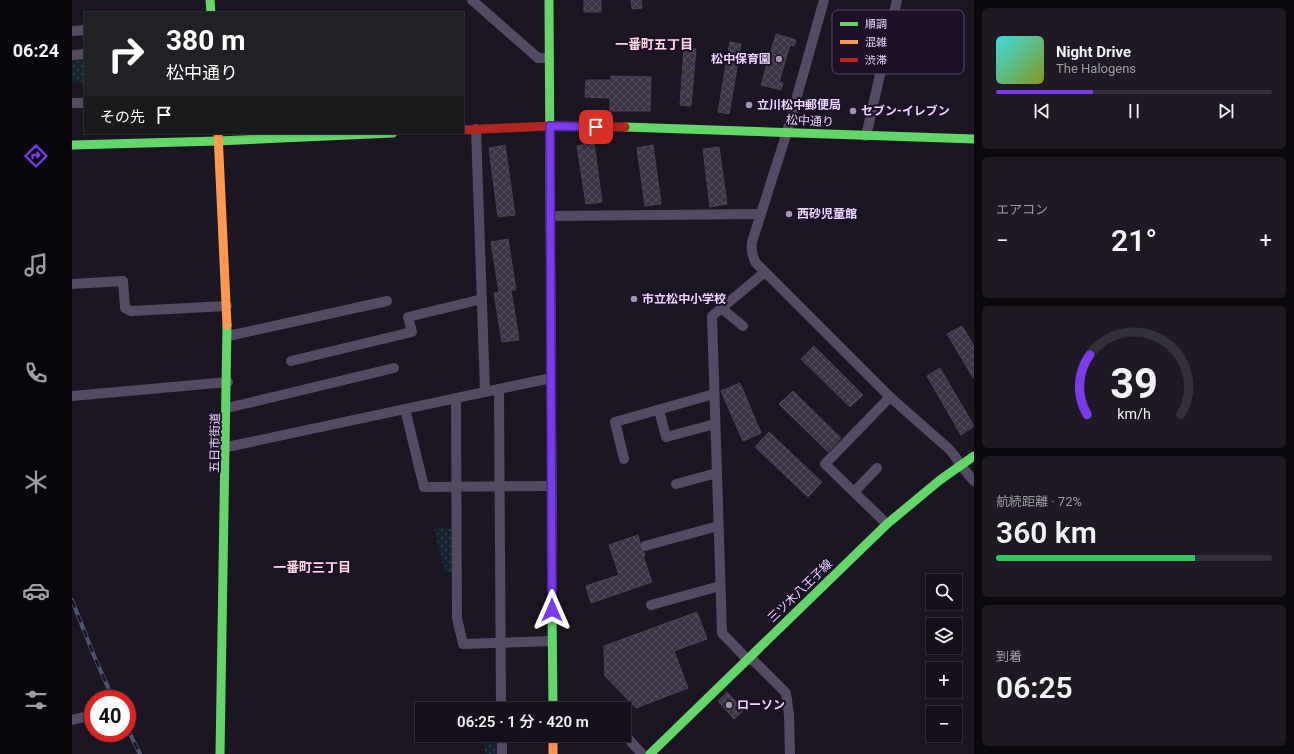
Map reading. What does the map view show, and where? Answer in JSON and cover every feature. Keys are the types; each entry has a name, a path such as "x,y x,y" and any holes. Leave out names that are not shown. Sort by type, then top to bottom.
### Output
{"street":[{"path":"210,0 211,12"},
{"path":"472,0 538,58 549,58"},
{"path":"549,0 553,702"},
{"path":"824,0 787,132 752,242 751,252 756,263 890,397 949,449 974,481"},
{"path":"895,10 897,0"},
{"path":"72,31 84,30"},
{"path":"72,55 84,54"},
{"path":"866,136 880,74"},
{"path":"72,103 84,103"},
{"name":"松中通り","path":"464,130 550,126 657,127 974,139"},
{"path":"476,129 485,392"},
{"path":"72,146 218,137 349,134"},
{"name":"五日市街道","path":"218,137 228,336 220,754"},
{"path":"550,216 761,214"},
{"path":"765,272 712,316 722,633 747,659 754,661 786,693 789,716 790,754"},
{"path":"72,284 123,281 125,308 131,311 227,306"},
{"path":"291,361 412,332 408,317 482,299"},
{"path":"228,336 387,301"},
{"path":"720,308 743,326"},
{"path":"227,408 394,368"},
{"path":"227,447 551,378"},
{"path":"72,396 228,382"},
{"path":"499,389 501,702"},
{"path":"624,459 615,422 714,394"},
{"path":"887,524 825,464 890,397"},
{"path":"456,398 457,618 463,644 552,641"},
{"path":"405,409 424,487 551,486"},
{"path":"659,410 666,437 715,424"},
{"name":"三ツ木八王子線","path":"650,754 887,524 924,492 960,464 974,456"},
{"path":"854,491 878,468"},
{"path":"676,484 717,473"},
{"path":"645,546 718,526"},
{"path":"651,605 720,586"},
{"path":"72,720 84,717"},
{"path":"502,742 502,754"},
{"path":"553,742 553,754"},
{"path":"631,742 642,754"}],"shaded area":[{"path":"72,58 83,58 84,82 72,82"},
{"path":"434,528 454,529 455,573 445,573"},
{"path":"483,742 498,742 499,754 486,754"}],"building":[{"path":"584,0 601,0 601,12 584,12"},
{"path":"631,0 641,0 642,8 632,9"},
{"path":"776,34 796,40 794,46 790,45 779,82 783,83 781,90 761,85"},
{"path":"730,42 741,44 729,114 718,112"},
{"path":"684,48 696,49 691,106 680,105"},
{"path":"611,76 651,77 650,111 610,111 610,98 585,97 586,80 611,80"},
{"path":"594,143 602,202 586,204 577,146"},
{"path":"505,145 515,215 498,217 489,148"},
{"path":"653,145 661,204 645,206 637,148"},
{"path":"719,147 727,204 710,207 703,149"},
{"path":"508,239 516,290 511,290 519,340 502,342 494,293 499,292 491,242"},
{"path":"962,326 974,346 974,379 947,334"},
{"path":"814,346 863,395 850,407 801,359"},
{"path":"940,368 974,426 961,435 927,376"},
{"path":"740,383 761,433 743,441 721,391"},
{"path":"793,391 841,438 828,452 779,404"},
{"path":"769,432 822,482 808,497 755,447"},
{"path":"638,535 640,542 639,548 644,552 645,556 643,556 652,582 591,603 586,586 619,575 609,545"},
{"path":"697,612 707,639 674,651 688,688 636,708 605,676 604,646"},
{"path":"727,692 744,710 734,719 718,701"}],"railway":[{"path":"72,600 109,690"},
{"path":"134,742 140,754"}],"traffic: fast":[{"path":"210,0 211,12"},
{"path":"549,0 552,513"},
{"path":"625,127 974,139"},
{"path":"72,145 218,141 371,134"},
{"path":"220,754 227,325"},
{"path":"650,754 887,524 940,480 974,456"},
{"path":"552,609 553,702"}],"traffic: slow":[{"path":"218,134 227,325"},
{"path":"553,742 553,754"}],"traffic: jam":[{"path":"464,130 550,126 625,127"},
{"path":"552,513 552,609"}],"place":[{"name":"松中保育園","path":"779,59"},
{"name":"立川松中郵便局","path":"749,105"},
{"name":"セブン-イレブン","path":"853,111"},
{"name":"西砂児童館","path":"789,214"},
{"name":"市立松中小学校","path":"634,299"},
{"name":"ローソン","path":"729,705"}],"district":[{"name":"一番町五丁目","path":"654,44"},
{"name":"一番町三丁目","path":"312,567"}],"route":[{"path":"552,610 550,126 596,127"}]}
